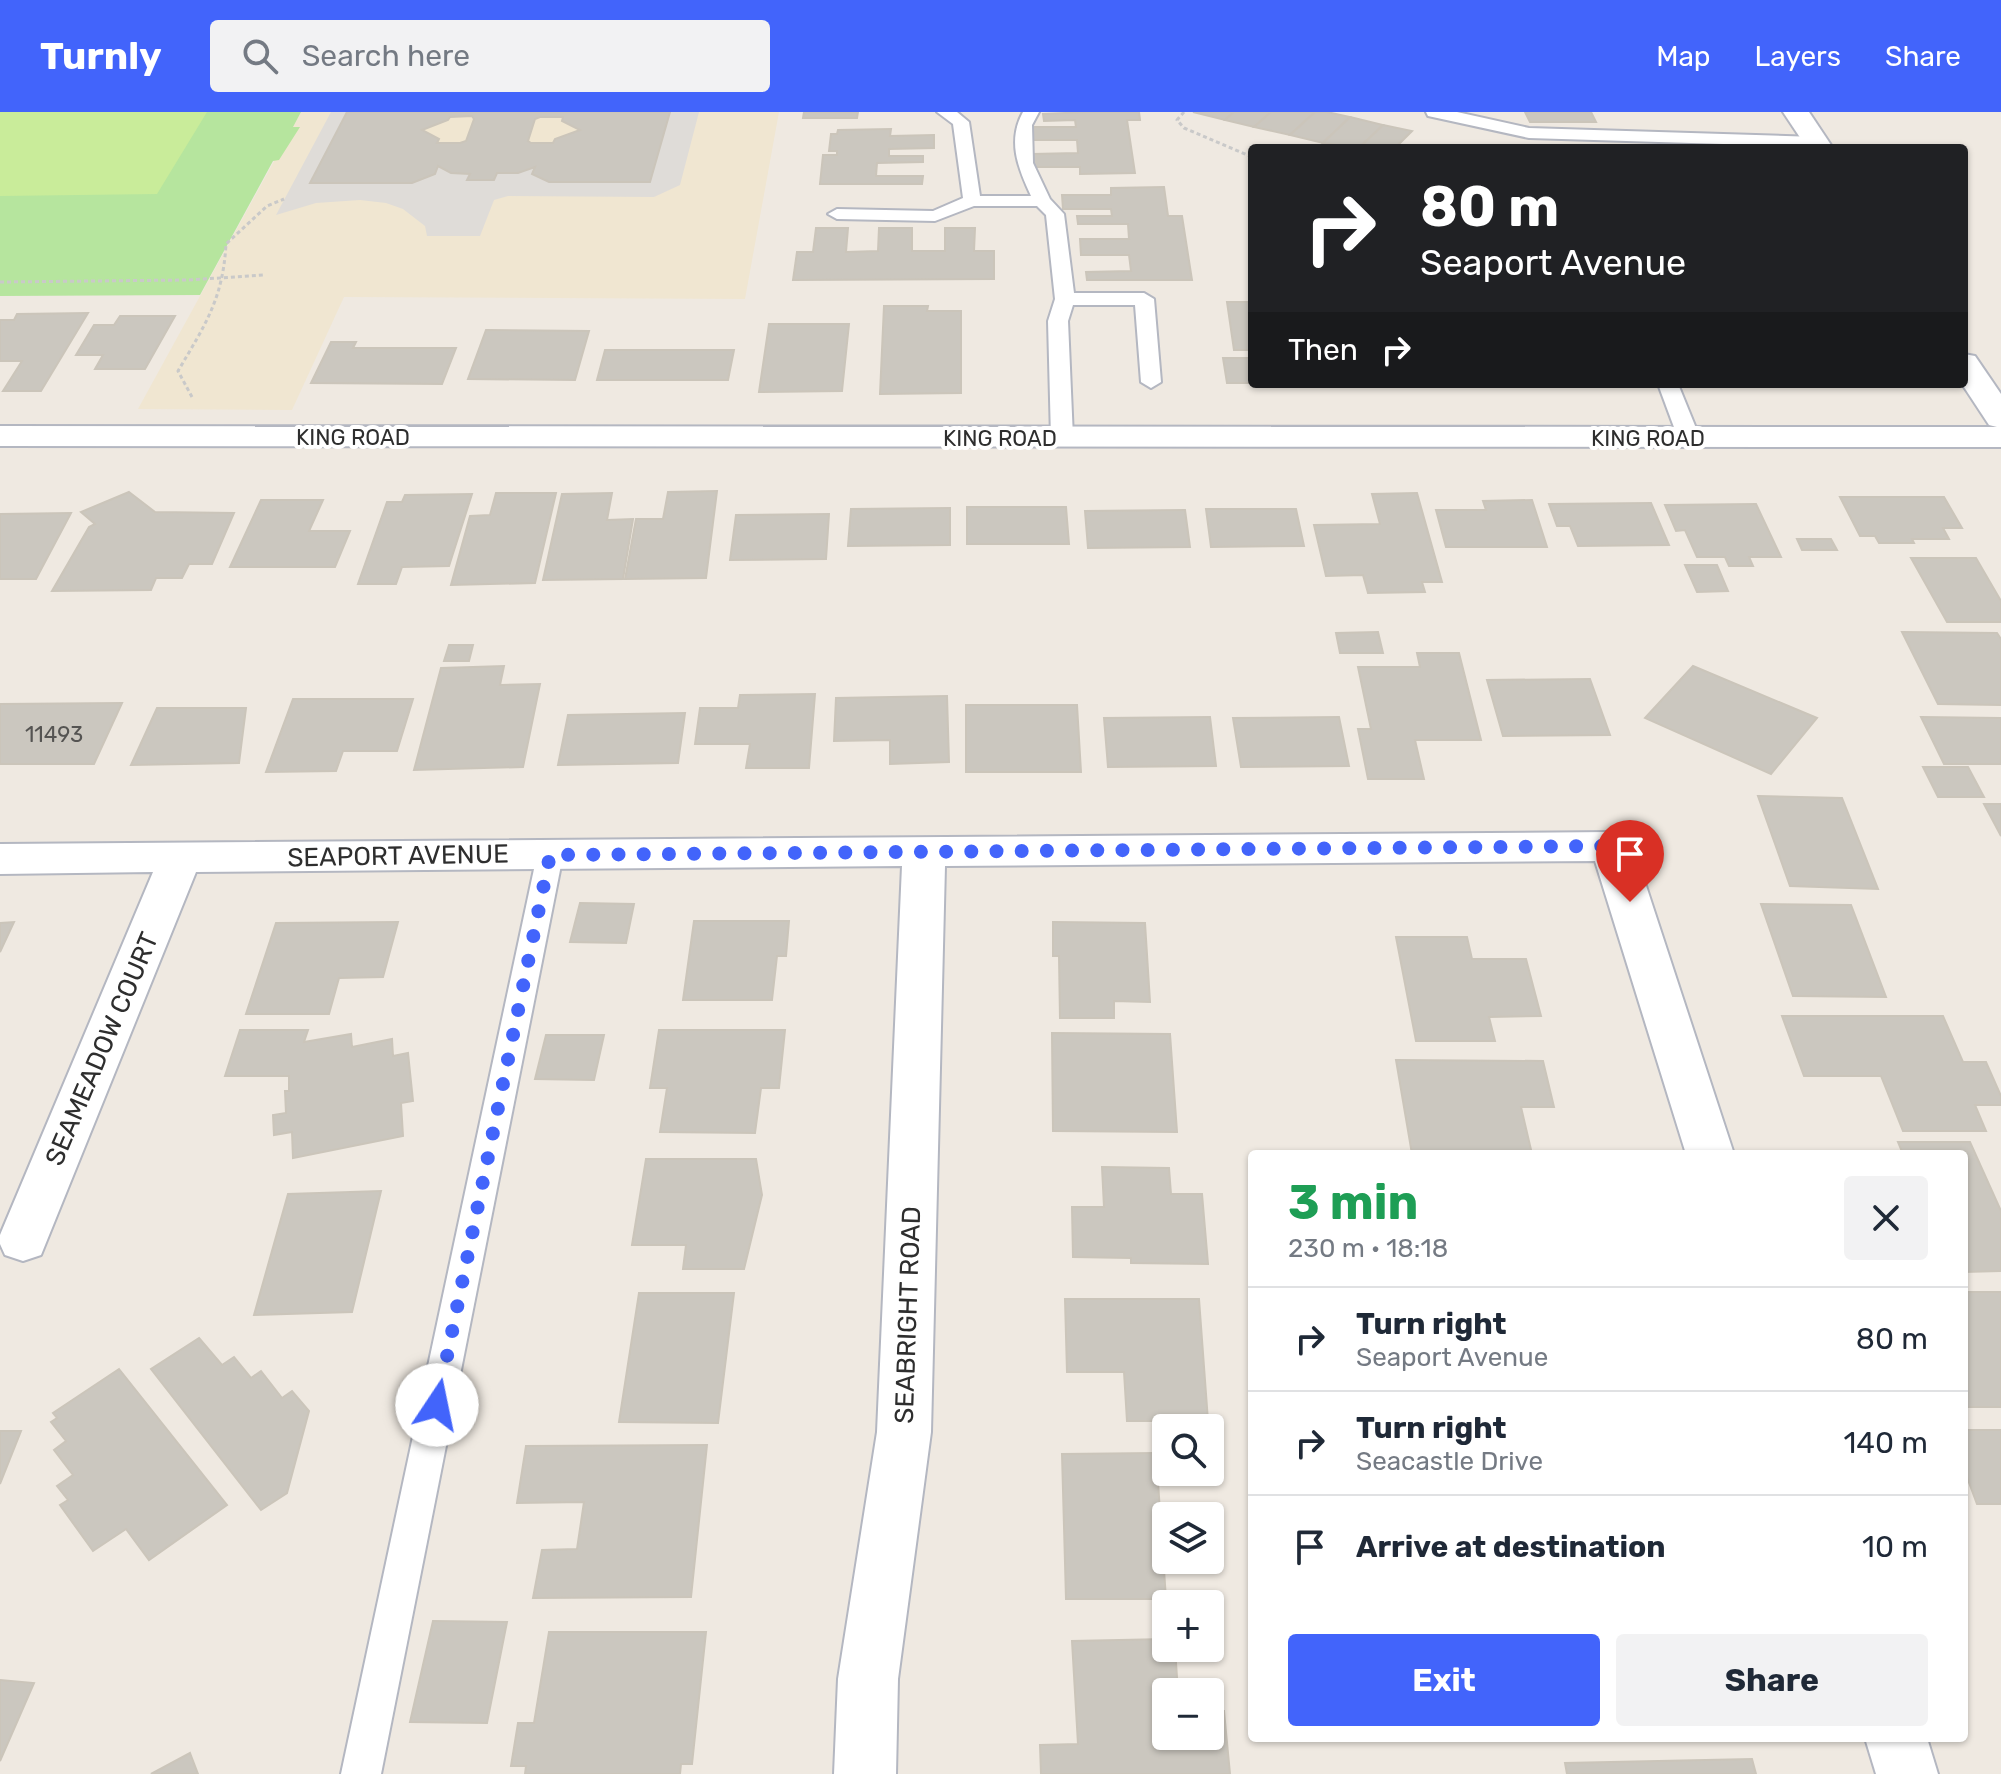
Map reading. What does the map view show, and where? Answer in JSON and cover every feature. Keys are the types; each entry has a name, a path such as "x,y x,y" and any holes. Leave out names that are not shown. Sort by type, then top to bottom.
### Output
{"street":[{"path":"1796,112 1817,144"},
{"path":"1968,369 2001,418"},
{"name":"KING ROAD","path":"0,436 2001,437"},
{"name":"SEAPORT AVENUE","path":"0,859 1612,846 1709,1150"},
{"name":"SEABRIGHT ROAD","path":"865,1774 868,1679 904,1432 924,853"},
{"name":"SEAMEADOW COURT","path":"23,1240 180,858"},
{"path":"1897,1742 1907,1774"}],"lane":[{"path":"945,112 961,122 972,201"},
{"path":"1031,112 1024,125 1024,163 1042,201 1055,214 1065,299 1058,321 1062,438"},
{"path":"1434,112 1482,118 1529,133 1792,144"},
{"path":"837,214 935,216 972,201 1042,201"},
{"path":"1065,299 1144,299 1151,382"},
{"path":"1670,388 1689,438"},
{"path":"361,1774 550,855"}],"path":[{"path":"1184,112 1177,120 1184,128 1248,155"},
{"path":"173,436 192,396 178,371 212,312 224,277 226,244 267,206 284,199"},
{"path":"0,282 264,275"}],"shaded area":[{"path":"301,112 779,112 745,299 344,297 292,410 138,409"},
{"path":"331,112 347,112 451,173 470,174 468,180 494,180 497,173 518,173 535,167 533,174 549,182 650,182 670,112 699,112 680,185 654,197 508,196 494,200 480,236 427,236 425,226 403,209 386,203 360,200 316,203 276,215"}],"green space":[{"path":"0,112 301,112 293,127 300,127 279,160 273,161 200,295 0,296"},
{"path":"0,112 207,112 157,194 0,196"}],"building":[{"path":"347,112 670,112 650,182 549,182 532,174 535,167 518,173 497,173 494,180 467,180 470,174 451,173 438,166 435,174 412,183 310,183","holes":["472,116 474,119 466,141 460,143 437,143 439,139 422,130 450,117","563,117 562,121 580,130 555,139 553,143 531,143 528,141 535,119"]},
{"path":"804,112 858,112 857,118 803,118"},
{"path":"1139,112 1140,120 1127,120 1135,173 1080,174 1080,167 1034,167 1033,154 1078,153 1077,140 1033,140 1031,127 1076,127 1075,120 1044,121 1043,114"},
{"path":"1193,112 1234,112 1225,120"},
{"path":"1234,112 1271,112 1254,127 1225,120"},
{"path":"1271,112 1315,112 1290,135 1254,127"},
{"path":"1315,112 1350,117 1323,143 1290,135"},
{"path":"1525,112 1591,112 1596,122 1530,122"},
{"path":"1350,117 1383,125 1363,144 1323,143"},
{"path":"1383,125 1412,131 1399,144 1363,144"},
{"path":"891,129 890,136 934,135 934,148 889,149 889,156 923,156 923,162 877,163 876,176 923,176 922,184 820,184 823,155 837,155 837,151 829,151 831,134 837,134 838,130"},
{"path":"1164,187 1168,216 1182,216 1192,280 1087,280 1086,272 1131,271 1129,255 1081,255 1080,239 1129,239 1128,224 1078,224 1077,216 1112,216 1111,209 1063,209 1062,195 1111,195 1111,188"},
{"path":"816,228 848,228 846,252 878,251 879,228 912,228 912,251 945,251 945,228 975,228 974,251 994,251 994,279 793,280 797,252 813,252"},
{"path":"1227,302 1248,302 1248,350 1234,350"},
{"path":"884,306 928,306 927,311 961,311 961,393 880,394"},
{"path":"88,313 41,391 3,391 22,361 0,361 0,320 14,320 17,314"},
{"path":"120,316 175,316 145,369 95,369 103,355 76,355 94,325 114,325"},
{"path":"769,324 849,324 842,391 759,392"},
{"path":"486,330 589,331 575,380 468,379"},
{"path":"331,342 356,342 353,348 456,348 442,384 311,383"},
{"path":"605,350 734,350 728,380 597,380"},
{"path":"1223,358 1248,358 1248,383 1227,383"},
{"path":"717,491 706,578 625,579 636,519 663,519 668,492"},
{"path":"129,492 155,512 234,513 212,564 189,564 182,578 156,578 151,590 52,591 89,527 95,524 81,512"},
{"path":"496,493 556,493 535,583 451,585 470,516 490,515"},
{"path":"612,493 607,520 633,519 623,579 543,580 562,494"},
{"path":"1417,493 1442,582 1422,582 1425,592 1368,593 1363,575 1326,576 1314,525 1380,524 1372,494"},
{"path":"472,494 449,566 402,567 396,584 358,584 387,502 402,502 405,495"},
{"path":"1840,497 1944,497 1962,528 1943,528 1949,539 1879,543 1875,536 1860,536"},
{"path":"261,500 323,500 309,531 350,531 335,567 230,567"},
{"path":"1532,500 1547,547 1446,547 1436,510 1486,510 1483,501"},
{"path":"1651,503 1669,545 1578,546 1570,526 1557,526 1549,504"},
{"path":"1756,504 1781,557 1749,557 1753,566 1729,566 1725,557 1697,557 1685,530 1676,531 1665,505"},
{"path":"967,507 1066,507 1069,544 967,544"},
{"path":"950,508 950,545 848,546 851,509"},
{"path":"1206,509 1296,509 1304,546 1211,547"},
{"path":"1185,510 1190,547 1088,548 1085,511"},
{"path":"71,513 36,579 0,579 0,514"},
{"path":"829,514 826,559 730,560 736,515"},
{"path":"1797,539 1831,539 1837,550 1802,550"},
{"path":"1911,558 1976,558 2001,601 2001,622 1947,622"},
{"path":"1685,565 1717,565 1728,591 1697,592"},
{"path":"1378,632 1383,653 1340,653 1336,633"},
{"path":"1902,632 1997,633 2001,639 2001,705 1938,704"},
{"path":"449,645 473,645 469,661 444,661"},
{"path":"1417,653 1459,653 1481,740 1415,740 1424,779 1368,779 1358,729 1371,729 1358,667 1420,667"},
{"path":"504,666 500,685 540,684 523,767 414,770 441,668"},
{"path":"1693,666 1817,718 1771,774 1645,718"},
{"path":"1590,679 1610,735 1503,736 1487,680"},
{"path":"815,694 809,768 746,768 750,744 695,744 700,708 738,708 740,695"},
{"path":"947,696 949,762 890,764 890,740 834,741 836,698"},
{"path":"293,699 413,699 397,751 343,751 336,771 266,772"},
{"path":"122,703 94,764 0,764 0,704"},
{"path":"966,705 1077,705 1081,772 966,772"},
{"path":"157,708 246,708 239,763 131,765"},
{"path":"685,713 678,763 558,765 568,715"},
{"path":"1210,717 1216,766 1108,767 1104,718"},
{"path":"1339,717 1349,766 1241,767 1233,718"},
{"path":"1921,717 2001,718 2001,764 1944,764"},
{"path":"1923,767 1968,767 1984,797 1938,797"},
{"path":"1758,796 1842,798 1878,889 1790,886"},
{"path":"1984,804 2001,804 2001,836"},
{"path":"580,903 634,904 626,943 570,942"},
{"path":"1761,904 1851,905 1886,997 1793,996"},
{"path":"694,921 789,921 786,956 777,956 772,1000 683,1000"},
{"path":"14,922 0,952 0,923"},
{"path":"398,922 383,977 339,978 329,1014 246,1014 276,923"},
{"path":"1053,922 1145,923 1150,1002 1114,1001 1114,1018 1060,1018 1059,956 1053,956"},
{"path":"1396,937 1467,937 1472,959 1526,959 1541,1016 1489,1017 1495,1041 1416,1041"},
{"path":"1782,1016 1943,1016 1963,1062 1986,1062 2001,1096 2001,1105 1975,1105 1986,1131 1903,1131 1881,1076 1804,1076"},
{"path":"240,1030 308,1030 304,1042 351,1034 352,1047 392,1039 393,1056 408,1053 413,1101 401,1103 403,1136 293,1158 292,1132 274,1135 273,1115 286,1113 285,1091 289,1091 289,1076 225,1076"},
{"path":"659,1030 785,1030 779,1088 761,1088 755,1133 660,1132 667,1088 650,1088"},
{"path":"1052,1033 1170,1034 1177,1132 1053,1131"},
{"path":"546,1035 604,1035 594,1080 535,1079"},
{"path":"1396,1060 1543,1061 1554,1107 1521,1107 1531,1150 1411,1150"},
{"path":"1898,1142 1970,1142 2001,1211 2001,1271 1968,1272 1968,1150 1901,1150"},
{"path":"646,1159 756,1159 762,1195 744,1269 683,1269 686,1245 632,1245"},
{"path":"1102,1167 1169,1168 1171,1194 1202,1194 1208,1264 1131,1263 1131,1258 1073,1257 1072,1207 1104,1207"},
{"path":"381,1191 352,1312 254,1315 288,1194"},
{"path":"1968,1292 2001,1292 2001,1407 1968,1407"},
{"path":"639,1293 734,1293 718,1423 619,1422"},
{"path":"1065,1299 1199,1299 1207,1414 1152,1414 1152,1421 1127,1421 1124,1372 1067,1372"},
{"path":"199,1338 222,1365 234,1357 251,1378 261,1371 282,1398 292,1391 309,1411 287,1493 261,1510 151,1369"},
{"path":"119,1369 227,1505 149,1560 126,1529 93,1551 60,1505 68,1500 57,1486 73,1475 54,1450 66,1441 51,1422 57,1418 53,1413"},
{"path":"1968,1430 2001,1430 2001,1504 1977,1504 1968,1480"},
{"path":"0,1431 21,1431 0,1484"},
{"path":"707,1445 691,1597 533,1598 542,1550 577,1549 584,1502 517,1503 526,1446"},
{"path":"1152,1453 1152,1486 1158,1486 1159,1502 1152,1502 1152,1574 1164,1574 1165,1590 1152,1590 1152,1599 1066,1599 1062,1454"},
{"path":"433,1621 507,1622 487,1723 410,1722"},
{"path":"549,1632 706,1632 692,1764 681,1764 680,1774 525,1774 526,1766 511,1766 518,1723 534,1723"},
{"path":"1152,1639 1152,1662 1176,1662 1177,1678 1152,1678 1152,1750 1224,1750 1224,1711 1230,1774 1041,1774 1040,1745 1078,1744 1072,1641"},
{"path":"0,1680 34,1683 0,1761"},
{"path":"190,1753 198,1774 151,1774"},
{"path":"1752,1759 1756,1774 1567,1774 1565,1763"}],"route":[{"path":"437,1405 550,855 1612,846 1630,902"}]}
